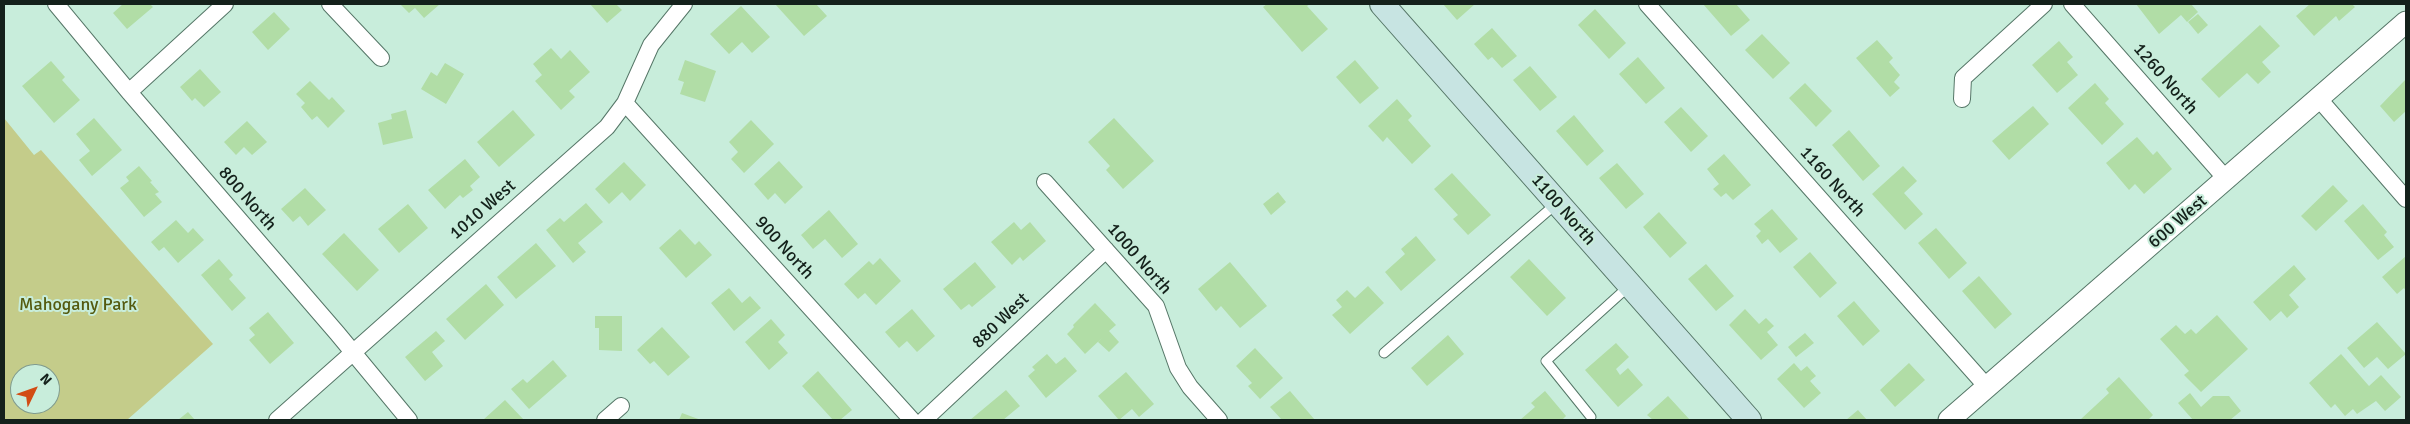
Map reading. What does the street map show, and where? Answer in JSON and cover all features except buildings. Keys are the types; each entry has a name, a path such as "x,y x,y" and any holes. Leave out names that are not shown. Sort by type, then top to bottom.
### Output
{"main road":[{"name":"1100 North","path":"1382,4 1747,418"}],"street":[{"name":"800 North","path":"56,4 409,420"},
{"path":"129,92 224,4"},
{"path":"330,4 381,58"},
{"name":"1010 West","path":"277,420 607,127 625,103 651,45 684,4"},
{"name":"1160 North","path":"1647,4 1987,387"},
{"path":"1962,99 1963,78 2044,4"},
{"name":"1260 North","path":"2072,4 2227,180"},
{"name":"600 West","path":"1949,420 2227,180 2406,22"},
{"path":"2318,99 2406,199"},
{"name":"900 North","path":"625,103 912,420"},
{"name":"1000 North","path":"1045,182 1156,306 1178,368 1190,387 1219,420"},
{"name":"880 West","path":"924,420 1106,250"},
{"path":"605,420 621,406"}],"lane":[{"path":"1384,353 1557,203"},
{"path":"1591,417 1546,362 1629,285"}],"green space":[{"name":"Mahogany Park","path":"4,118 34,155 41,150 213,344 127,420 4,420"}]}
